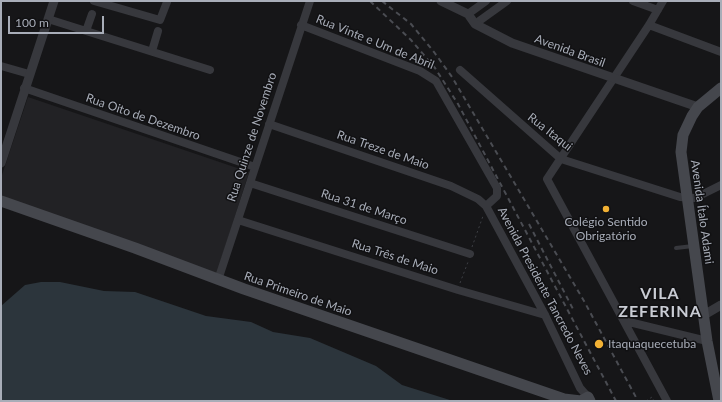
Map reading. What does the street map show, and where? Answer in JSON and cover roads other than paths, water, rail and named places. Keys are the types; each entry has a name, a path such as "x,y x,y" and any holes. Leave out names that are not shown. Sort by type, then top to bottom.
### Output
{"main road":[{"name":"Avenida Ítalo Adami","path":"719,401 707,341 688,198 682,165 681,143 687,124 698,107 721,88"},
{"name":"Rua Primeiro de Maio","path":"1,201 135,248 218,280 564,399 585,400"}],"street":[{"path":"1,163 24,88 54,1"},
{"path":"96,1 160,20 167,2"},
{"name":"Rua Quinze de Novembro","path":"218,280 310,1"},
{"name":"Avenida Brasil","path":"441,1 468,14 475,24 512,43 698,107"},
{"path":"468,14 486,1"},
{"path":"475,24 507,1"},
{"path":"633,1 658,10"},
{"path":"663,1 650,25 561,159 548,174 547,179 549,186 625,321 667,401"},
{"path":"86,31 92,14"},
{"path":"48,19 210,70"},
{"name":"Rua Vinte e Um de Abril","path":"301,25 420,71 436,81 497,188 497,196 486,206"},
{"path":"650,25 721,52"},
{"path":"152,51 158,31"},
{"path":"1,66 29,74"},
{"name":"Rua Itaqui","path":"460,70 561,159 671,195 688,198"},
{"name":"Rua Oito de Dezembro","path":"24,88 255,167"},
{"name":"Rua Treze de Maio","path":"269,124 451,186 470,194 486,206"},
{"name":"Rua 31 de Março","path":"250,183 470,254"},
{"path":"688,198 695,198 721,185"},
{"name":"Avenida Presidente Tancredo Neves","path":"486,206 545,315 585,400"},
{"name":"Rua Três de Maio","path":"238,220 458,290 545,315"},
{"path":"704,315 721,305"},
{"path":"625,321 707,341"}],"lane":[{"path":"676,248 694,246"}],"railway":[{"path":"370,1 411,40 435,68 458,104 616,401"},
{"path":"382,1 411,24 452,77 584,301 638,401"},
{"path":"529,224 574,311"}],"place":[{"name":"Colégio Sentido Obrigatório","path":"606,209"},
{"name":"Itaquaquecetuba","path":"599,344"}],"district":[{"name":"VILA ZEFERINA","path":"660,303"}]}
